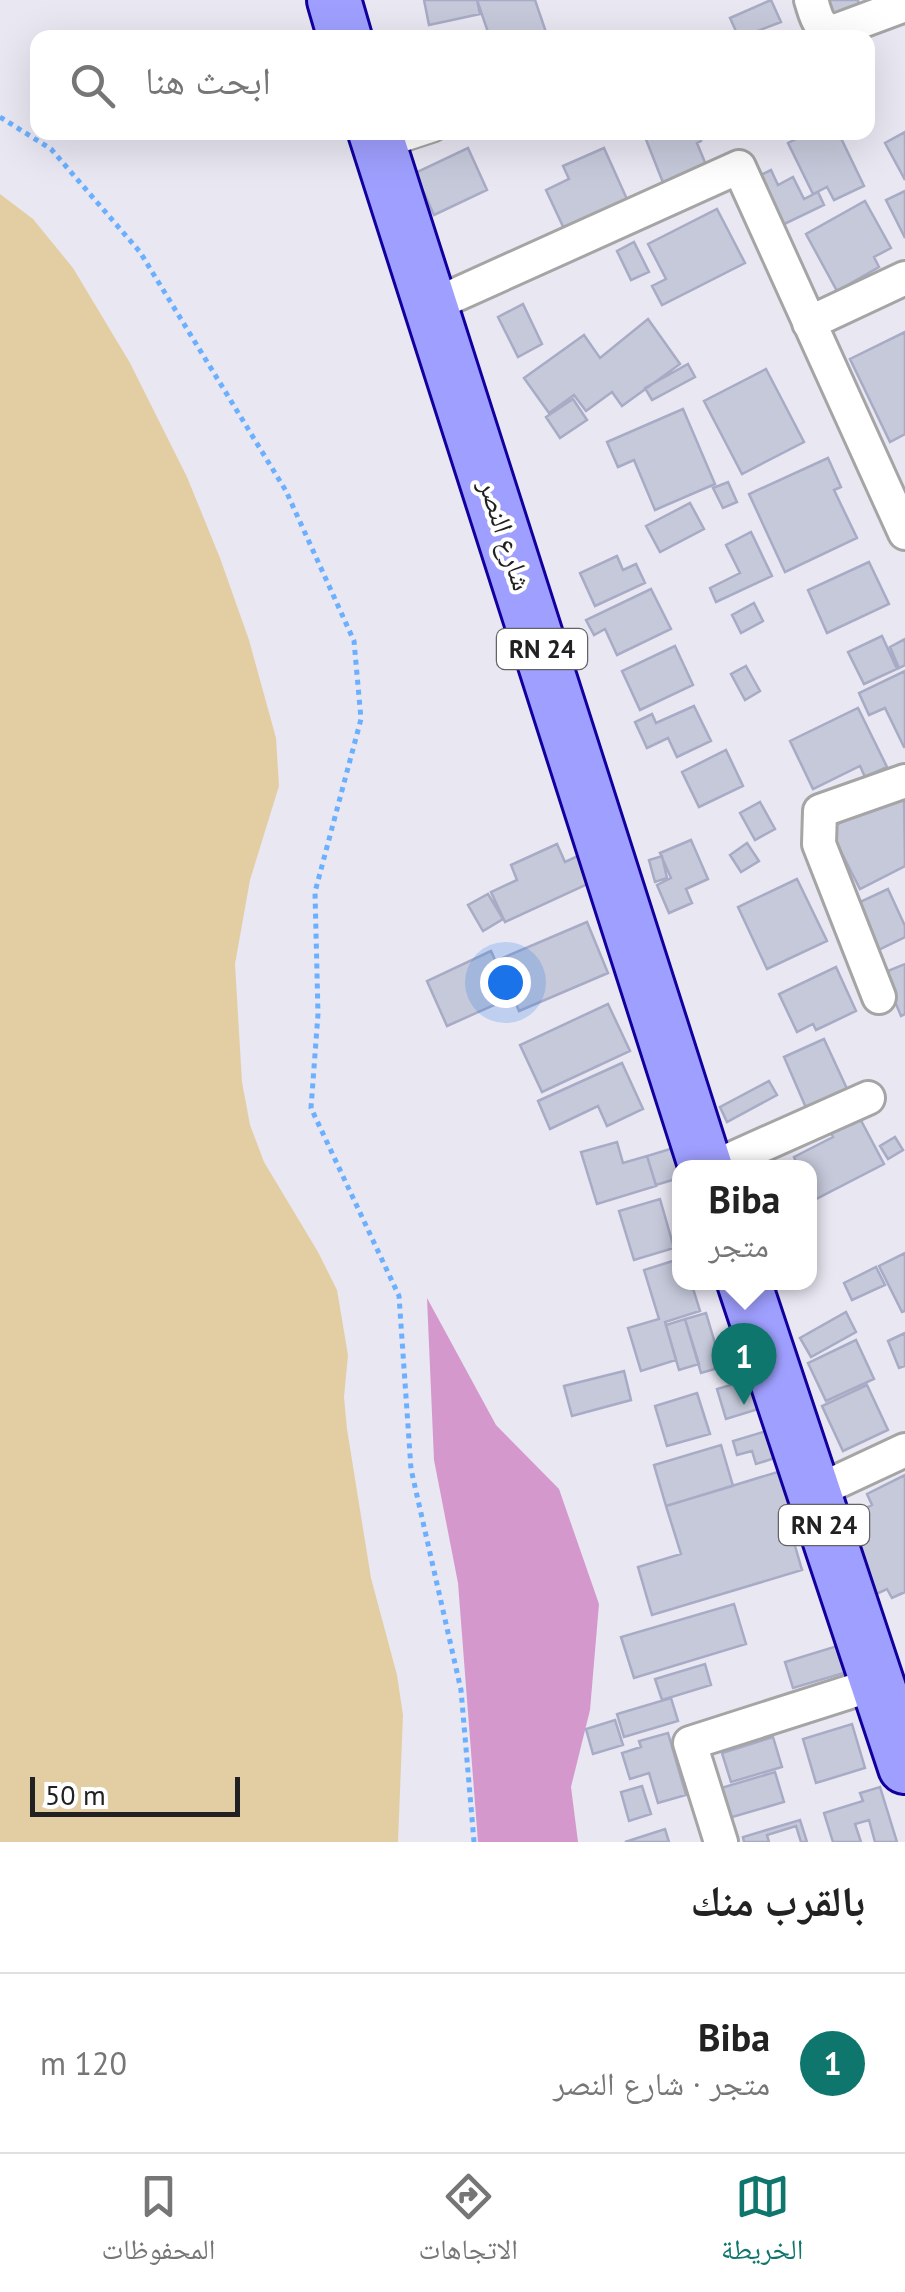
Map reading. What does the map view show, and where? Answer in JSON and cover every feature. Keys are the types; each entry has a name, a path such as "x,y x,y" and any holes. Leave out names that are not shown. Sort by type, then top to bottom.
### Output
{"main road":[{"path":"334,0 343,30"},
{"name":"شارع النصر","path":"378,141 705,1160"},
{"name":"RN 24","path":"747,1290 905,1767"}],"street":[{"path":"810,0 818,24 826,30"},
{"path":"838,30 905,4"},
{"path":"431,306 739,167 905,534"},
{"path":"809,323 905,278"},
{"path":"880,997 819,844 820,811 905,781"},
{"path":"726,1160 868,1098"},
{"path":"813,1493 905,1450"},
{"path":"721,1842 690,1743 878,1683"}],"path":[{"path":"0,117 30,136"},
{"path":"37,140 51,149 140,252 286,491 354,641 360,719 315,892 318,1014 310,1108 398,1296 411,1468 461,1690 474,1842"}],"shaded area":[{"path":"0,194 33,219 73,268 130,363 187,477 220,558 249,640 276,738 279,786 250,880 235,964 242,1082 250,1125 264,1162 337,1290 348,1355 344,1397 347,1429 371,1578 397,1675 403,1715 398,1842 0,1842"},
{"path":"427,1298 496,1425 559,1489 599,1604 590,1710 571,1787 578,1842 478,1842 458,1583 434,1460"}],"building":[{"path":"424,0 477,0 480,14 429,25"},
{"path":"477,0 535,0 545,30 487,30"},
{"path":"771,0 781,22 760,30 735,30 730,18"},
{"path":"816,0 858,0 859,9 822,21"},
{"path":"905,132 905,180 885,143"},
{"path":"646,140 701,140 697,143 709,172 666,190"},
{"path":"842,140 864,186 834,200 827,187 813,194 788,143"},
{"path":"468,148 487,190 434,215 415,173"},
{"path":"604,148 630,206 567,235 546,190 569,179 563,166"},
{"path":"771,170 778,185 793,177 804,199 818,192 824,205 776,228 752,179"},
{"path":"905,191 905,238 886,200"},
{"path":"865,201 891,248 874,257 879,267 837,291 806,234"},
{"path":"717,209 745,263 662,305 652,286 666,279 648,244"},
{"path":"634,242 649,272 631,280 617,251"},
{"path":"523,304 542,344 518,357 498,317"},
{"path":"648,319 680,364 622,406 612,392 586,411 574,395 549,413 524,378 584,335 600,358"},
{"path":"905,332 905,434 890,442 850,359"},
{"path":"688,364 695,377 652,400 645,388"},
{"path":"766,369 804,442 742,474 704,401"},
{"path":"573,399 587,420 560,438 546,417"},
{"path":"683,409 715,484 655,510 634,460 618,467 607,442"},
{"path":"828,458 841,487 834,490 857,538 785,572 749,494"},
{"path":"728,482 737,502 723,508 713,488"},
{"path":"690,503 704,529 660,552 646,526"},
{"path":"751,532 772,576 716,602 710,588 740,573 726,545"},
{"path":"617,556 623,570 636,564 645,583 595,606 580,573"},
{"path":"869,562 889,604 827,633 808,590"},
{"path":"651,589 671,629 617,655 605,629 594,635 586,620"},
{"path":"754,603 763,621 741,633 732,615"},
{"path":"882,636 897,669 864,684 848,652"},
{"path":"905,639 905,665 899,668 890,647"},
{"path":"675,646 693,685 640,710 622,671"},
{"path":"746,666 760,691 745,700 731,674"},
{"path":"905,671 904,747 885,708 869,715 859,693"},
{"path":"694,706 711,741 677,757 668,738 647,748 635,722 652,714 656,723"},
{"path":"858,708 887,767 865,777 860,766 813,789 790,741"},
{"path":"726,750 743,786 699,807 682,772"},
{"path":"904,792 905,866 860,889 829,828"},
{"path":"760,802 775,829 755,840 740,813"},
{"path":"691,840 708,879 686,889 692,903 669,913 657,885 671,878 660,853"},
{"path":"747,843 759,861 741,872 730,855"},
{"path":"557,844 565,862 578,856 590,883 505,922 491,892 517,880 511,865"},
{"path":"662,856 667,878 655,882 649,860"},
{"path":"797,879 827,941 767,969 738,907"},
{"path":"888,889 905,926 905,937 868,955 847,908"},
{"path":"488,894 503,919 483,931 468,905"},
{"path":"587,922 608,973 519,1011 498,960"},
{"path":"491,951 512,997 447,1026 427,981"},
{"path":"905,964 905,1014 901,1016 883,973"},
{"path":"836,967 856,1011 816,1030 813,1024 797,1032 779,994"},
{"path":"608,1004 630,1051 542,1092 520,1045"},
{"path":"824,1039 848,1091 807,1110 784,1057"},
{"path":"622,1063 643,1109 607,1126 598,1106 550,1129 538,1101"},
{"path":"769,1081 777,1095 727,1122 720,1107"},
{"path":"856,1111 884,1164 817,1198 817,1160 794,1157 833,1137 827,1126"},
{"path":"895,1137 903,1150 888,1159 880,1146"},
{"path":"617,1142 623,1163 647,1156 656,1186 597,1204 581,1152"},
{"path":"677,1147 678,1160 672,1160 672,1180 656,1185 647,1156"},
{"path":"660,1199 672,1249 634,1260 619,1211"},
{"path":"905,1253 905,1311 902,1312 879,1266"},
{"path":"672,1261 672,1290 693,1290 700,1311 665,1322 676,1360 641,1371 628,1328 659,1319 644,1270"},
{"path":"876,1267 885,1285 852,1300 844,1283"},
{"path":"846,1312 856,1332 811,1357 800,1338"},
{"path":"706,1313 722,1367 701,1373 685,1319"},
{"path":"685,1319 699,1364 679,1370 666,1325"},
{"path":"905,1333 905,1366 899,1368 888,1341"},
{"path":"856,1340 874,1379 826,1401 808,1363"},
{"path":"753,1368 765,1407 726,1419 717,1389 734,1384 731,1374"},
{"path":"624,1371 631,1400 572,1416 564,1386"},
{"path":"867,1385 888,1430 843,1451 822,1406"},
{"path":"697,1393 710,1434 667,1446 655,1406"},
{"path":"770,1430 778,1457 756,1464 752,1451 737,1455 733,1441"},
{"path":"721,1445 733,1486 666,1506 654,1465"},
{"path":"781,1471 796,1520 788,1522 802,1570 652,1615 638,1567 681,1554 666,1506"},
{"path":"905,1475 905,1592 892,1598 887,1589 874,1595 838,1522 872,1505 867,1494"},
{"path":"734,1604 746,1644 634,1678 621,1637"},
{"path":"847,1643 854,1670 793,1688 785,1662"},
{"path":"705,1664 711,1685 662,1700 655,1679"},
{"path":"671,1698 678,1721 624,1737 617,1714"},
{"path":"615,1720 623,1745 593,1754 586,1729"},
{"path":"852,1724 865,1768 816,1783 803,1739"},
{"path":"668,1733 686,1795 658,1803 649,1773 630,1779 622,1753 641,1747 639,1741"},
{"path":"773,1737 782,1767 731,1782 722,1753"},
{"path":"775,1772 784,1802 729,1818 721,1788"},
{"path":"642,1786 651,1814 629,1821 621,1792"},
{"path":"880,1787 897,1842 875,1842 869,1820 855,1824 861,1842 833,1842 824,1813 863,1801 860,1793"},
{"path":"800,1820 807,1842 801,1842 796,1826 767,1835 769,1842 744,1842 743,1837"},
{"path":"665,1829 669,1842 625,1842"}],"place":[{"name":"Biba","path":"744,1405"}]}
